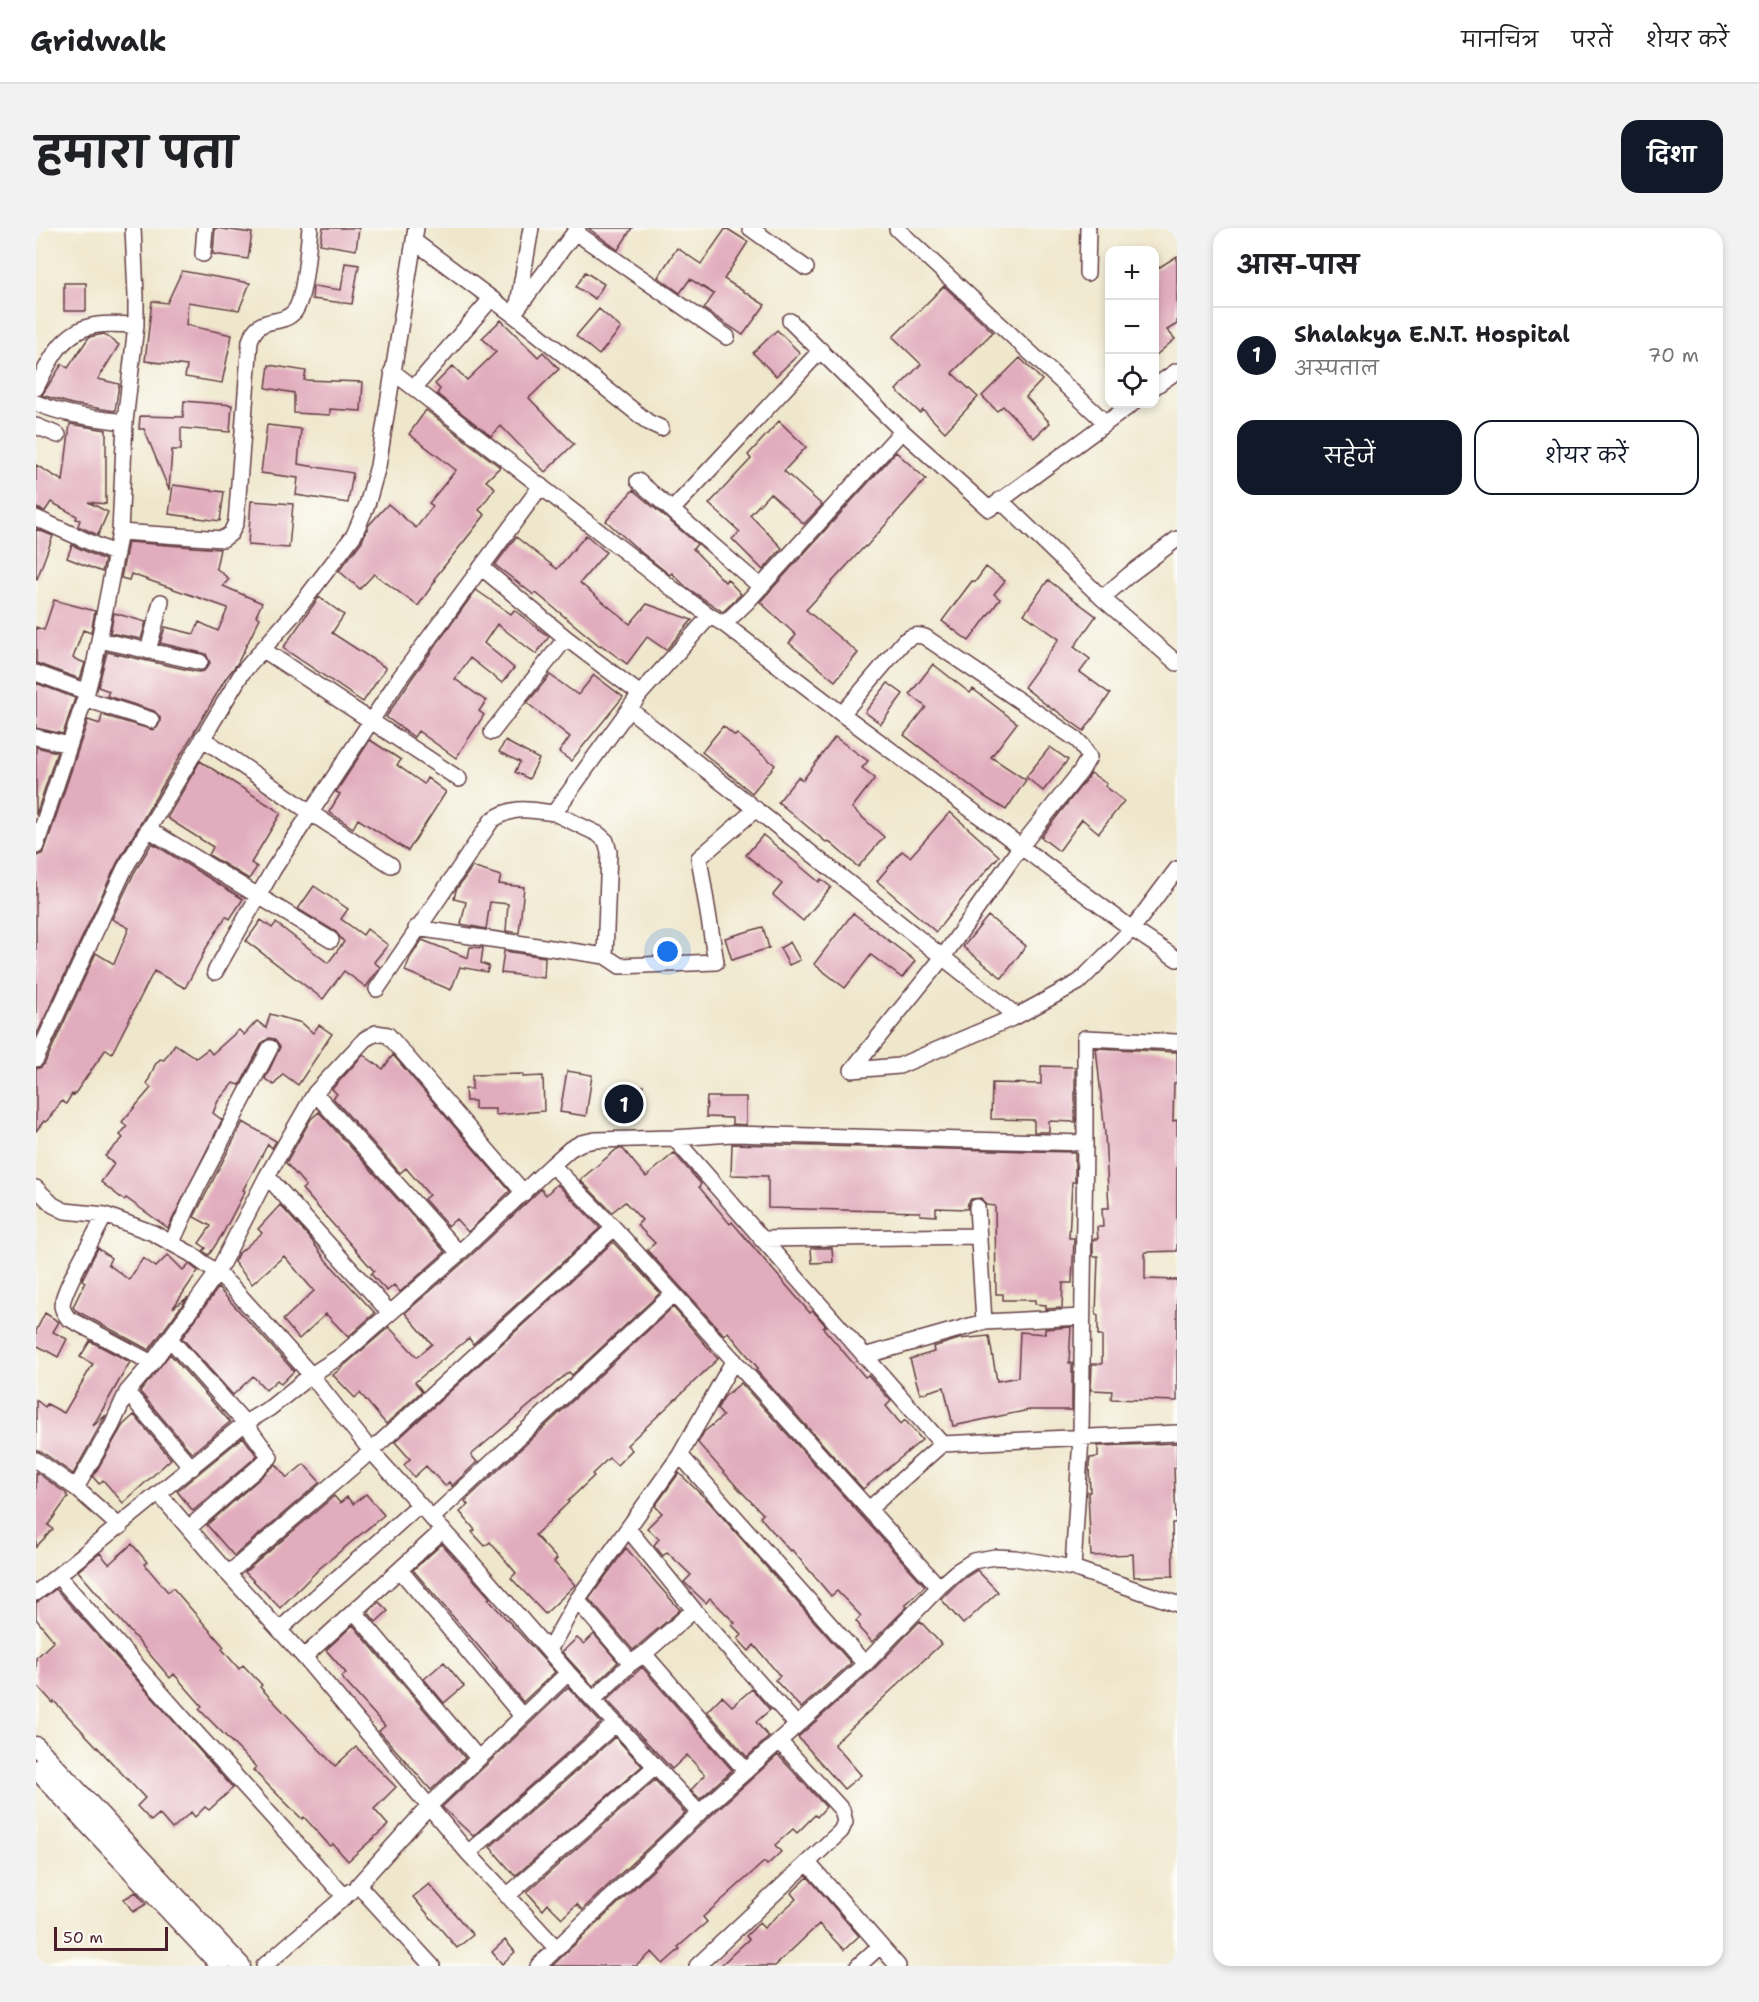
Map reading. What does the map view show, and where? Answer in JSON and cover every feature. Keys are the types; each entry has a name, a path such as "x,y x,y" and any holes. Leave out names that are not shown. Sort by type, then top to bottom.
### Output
{"street":[{"path":"36,846 86,696 120,532 125,422 136,325 133,228"},
{"path":"203,254 205,228"},
{"path":"120,532 224,539 231,533 236,522 250,341 253,330 263,323 287,317 297,306 300,300 310,228"},
{"path":"516,312 531,228"},
{"path":"750,228 806,268"},
{"path":"1087,273 1088,228"},
{"path":"897,229 1106,423"},
{"path":"516,312 577,230 727,338"},
{"path":"415,235 491,300 516,312 648,422 661,428"},
{"path":"36,1059 125,868 202,738 242,673 296,611 354,535 367,505 378,465 415,235"},
{"path":"414,388 491,300"},
{"path":"790,321 902,431 988,509 1127,408"},
{"path":"36,388 54,352 66,338 80,329 98,325 136,325"},
{"path":"672,510 821,350"},
{"path":"1159,384 1177,370"},
{"path":"392,371 710,616 724,624 842,714 1172,956"},
{"path":"36,403 81,418 125,422"},
{"path":"36,426 58,435"},
{"path":"724,624 761,587 902,431"},
{"path":"638,481 761,587"},
{"path":"215,972 273,870 398,680 541,486"},
{"path":"1000,500 1102,598 1177,663"},
{"path":"36,518 116,554"},
{"path":"1102,598 1177,539"},
{"path":"480,567 566,638 640,694"},
{"path":"148,651 161,602"},
{"path":"554,813 640,694 710,616"},
{"path":"842,714 904,641 914,635 919,635 1076,739 1089,757 943,957 852,1070 899,1066 1017,1016 1079,982 1136,931 1177,869"},
{"path":"492,732 566,638"},
{"path":"99,640 200,662"},
{"path":"262,649 459,779"},
{"path":"36,673 86,696 151,720"},
{"path":"630,709 1017,1016"},
{"path":"36,737 69,745"},
{"path":"202,738 391,865"},
{"path":"377,989 416,928 492,820 504,812 516,809 554,813 597,834 606,841 609,852 605,956"},
{"path":"416,928 605,956 620,966 716,962 699,858 756,809"},
{"path":"148,829 332,940"},
{"path":"76,1488 128,1392 170,1339 217,1273 267,1176 315,1093 365,1039 376,1033 388,1035 524,1193"},
{"path":"1073,1568 1082,1437 1084,1038 1177,1042"},
{"path":"172,1242 197,1188 270,1048"},
{"path":"315,1093 459,1253"},
{"path":"36,1593 246,1423 342,1355 459,1253 570,1149 582,1143 595,1140 732,1134 1085,1143"},
{"path":"674,1138 942,1444"},
{"path":"552,1165 614,1228 939,1587"},
{"path":"267,1176 390,1313"},
{"path":"36,1188 53,1205 65,1211 101,1214 172,1242 217,1273 234,1289 311,1376 370,1451 443,1530 568,1673 699,1813"},
{"path":"977,1207 984,1322"},
{"path":"101,1214 63,1300 63,1312 68,1318 152,1363"},
{"path":"228,1574 370,1451 614,1228"},
{"path":"761,1239 979,1236"},
{"path":"432,1518 673,1294"},
{"path":"864,1356 984,1322 1082,1317"},
{"path":"170,1339 246,1423 270,1457 189,1528"},
{"path":"549,1650 577,1600 629,1530 680,1455 734,1360"},
{"path":"128,1392 192,1468"},
{"path":"869,1509 942,1444 1177,1433"},
{"path":"680,1455 864,1664"},
{"path":"36,1460 76,1488 120,1527"},
{"path":"159,1494 304,1657 468,1853 557,1949"},
{"path":"279,1630 419,1505"},
{"path":"304,1657 443,1530"},
{"path":"629,1530 694,1610 796,1724"},
{"path":"538,1966 699,1813 864,1664 939,1587 956,1572 974,1561 995,1557 1015,1558 1073,1568 1177,1604"},
{"path":"400,1570 522,1716"},
{"path":"58,1576 345,1897"},
{"path":"577,1600 631,1663"},
{"path":"593,1700 631,1663 694,1610"},
{"path":"354,1611 478,1758"},
{"path":"644,1654 746,1771"},
{"path":"264,1966 358,1885 430,1805 568,1673"},
{"path":"468,1853 615,1724"},
{"path":"697,1966 841,1831 845,1822 842,1810 779,1741"},
{"path":"36,1746 241,1966"},
{"path":"507,1896 656,1767"},
{"path":"36,1770 221,1966"},
{"path":"808,1863 898,1966"},
{"path":"358,1885 432,1966"},
{"path":"858,1966 880,1946"}],"building":[{"path":"215,228 252,233 248,259 213,254"},
{"path":"323,228 359,228 356,250 320,244"},
{"path":"588,228 632,228 618,250"},
{"path":"726,228 748,242 724,279 765,305 743,335 704,309 714,294 690,279 680,293 658,277 677,248 701,264"},
{"path":"1177,256 1177,324 1167,330 1175,339 1159,353 1159,300 1159,267"},
{"path":"345,263 359,265 352,304 312,299 313,286 341,290"},
{"path":"182,271 250,283 239,310 188,302 186,325 232,335 222,383 185,377 187,366 145,361 152,301 167,303"},
{"path":"585,272 604,284 595,299 576,287"},
{"path":"64,283 86,283 86,311 64,311"},
{"path":"944,286 993,332 952,373 978,397 945,432 923,410 920,413 896,390 921,364 893,337"},
{"path":"599,309 621,328 599,355 576,336"},
{"path":"501,320 538,357 543,352 559,369 529,398 574,444 545,472 501,426 491,436 437,394 440,389 435,384 453,366 467,380 496,352 482,338"},
{"path":"777,330 800,353 776,376 753,353"},
{"path":"104,334 119,345 98,379 119,384 115,411 72,404 42,395 62,364 68,368 89,337"},
{"path":"1020,358 1042,380 1026,397 1050,423 1034,438 1003,406 997,411 982,396"},
{"path":"269,365 306,371 304,380 363,382 361,411 330,409 330,415 294,413 294,393 266,388"},
{"path":"184,401 232,405 230,432 181,428 181,450 172,450 169,490 144,429 139,429 140,416 183,417"},
{"path":"426,410 500,467 486,481 495,488 479,510 485,515 434,579 436,580 418,606 374,574 360,589 339,571 362,541 369,525 388,504 416,528 433,506 429,503 456,470 409,434"},
{"path":"779,421 806,447 784,471 822,505 804,524 770,493 750,515 782,548 763,570 732,539 740,532 709,504 751,459 748,455"},
{"path":"70,424 106,430 106,504 88,502 108,512 98,535 78,526 80,520 76,519 77,516 51,502 45,511 36,508 36,465 63,481"},
{"path":"267,425 301,429 298,464 353,473 348,503 296,495 298,478 261,473"},
{"path":"896,452 926,479 806,610 858,653 835,681 789,643 796,635 760,602"},
{"path":"173,485 224,492 220,521 169,514"},
{"path":"633,490 697,544 693,549 725,582 727,579 741,594 723,612 686,587 672,573 670,575 606,521"},
{"path":"251,501 293,504 289,548 248,545"},
{"path":"36,529 53,536 37,579 36,578"},
{"path":"586,535 606,552 580,583 630,624 647,604 692,620 666,650 647,637 627,664 600,646 536,593 534,595 495,565 516,537 557,569"},
{"path":"128,542 220,549 216,568 229,579 223,586 262,603 256,616 260,618 237,664 226,678 117,863 36,1036 36,856 42,854 45,849 88,720 100,724 102,715 153,730 160,722 160,717 154,711 107,696 109,691 98,687 107,652 198,672 204,671 210,663 206,654 160,643 165,627 194,634 199,622 218,631 228,608 131,574 129,580 121,578"},
{"path":"72,545 105,560 102,572 67,558"},
{"path":"986,567 1005,581 994,594 1000,599 969,641 942,621 972,581 975,582"},
{"path":"1048,580 1096,616 1074,647 1090,659 1080,672 1110,694 1084,731 1024,687 1059,639 1024,614"},
{"path":"476,590 511,614 514,610 549,637 536,654 497,624 484,643 514,668 502,683 470,658 455,679 486,701 479,711 484,715 456,758 418,731 414,737 386,717"},
{"path":"319,597 344,615 332,633 386,668 363,702 283,648"},
{"path":"54,600 95,611 91,633 83,630 73,658 85,663 80,679 36,663 36,627 44,630"},
{"path":"114,613 146,622 141,639 110,633"},
{"path":"933,664 970,693 973,689 1017,723 991,757 1026,780 1006,810 985,797 904,735 926,707 910,694"},
{"path":"550,675 578,695 594,675 623,697 571,761 559,752 570,737 527,703"},
{"path":"36,683 75,698 63,734 36,728"},
{"path":"888,683 903,694 881,724 865,712"},
{"path":"723,726 735,736 737,734 775,765 752,793 702,752"},
{"path":"835,737 868,761 862,768 875,778 852,808 884,837 858,867 778,802 798,777 803,780"},
{"path":"370,740 401,760 397,765 424,784 427,778 446,792 408,851 358,819 353,828 329,812 340,794 336,792"},
{"path":"505,741 539,759 529,779 515,772 520,762 499,752"},
{"path":"36,747 57,752 36,815"},
{"path":"1050,747 1068,760 1043,791 1026,777"},
{"path":"200,761 281,813 251,863 257,867 249,879 209,855 213,847 167,818"},
{"path":"1091,773 1107,784 1105,786 1124,801 1099,833 1082,819 1059,851 1041,837"},
{"path":"950,812 999,856 936,932 877,881 902,851 910,857"},
{"path":"763,835 819,882 821,879 831,887 803,921 773,895 782,884 746,855"},
{"path":"152,843 243,899 230,919 226,916 185,988 154,971 112,1053 106,1049 74,1095 72,1094 66,1104 62,1101 36,1131 36,1069 45,1063 96,953 114,964 129,928 112,919 134,873"},
{"path":"472,867 501,876 499,884 524,887 519,933 506,931 508,904 490,902 486,929 461,924 466,902 454,899 456,890"},
{"path":"314,886 348,909 341,919 363,935 367,929 388,945 374,962 380,967 366,987 344,971 323,999 246,941 261,920 272,928 276,923 328,963 344,942 336,932 298,909"},
{"path":"853,913 915,961 902,978 871,955 845,988 814,964"},
{"path":"988,916 1026,946 1002,978 963,947"},
{"path":"763,927 769,948 732,960 725,938"},
{"path":"422,940 468,958 470,947 483,948 481,963 489,966 487,972 460,967 451,990 405,971 410,958"},
{"path":"790,942 800,960 789,965 780,948"},
{"path":"504,951 545,957 544,978 501,973"},
{"path":"270,1014 302,1023 313,1033 319,1025 332,1034 298,1085 283,1074 274,1085 265,1079 280,1047 274,1039 269,1038 262,1043 240,1085 233,1083 218,1101 213,1113 222,1120 168,1228 126,1198 124,1200 101,1182 114,1164 105,1156 123,1138 120,1135 127,1126 122,1122 151,1088 147,1084 155,1065 160,1059 164,1060 175,1044 196,1058 208,1049 212,1054 239,1030 244,1035 257,1021 266,1028"},
{"path":"1096,1048 1177,1052 1173,1121 1177,1120 1177,1251 1145,1252 1145,1279 1177,1280 1177,1401 1111,1399 1112,1391 1091,1390 1092,1364 1102,1364 1102,1336 1098,1336 1098,1315 1096,1315 1098,1256 1093,1256 1093,1239 1098,1239 1097,1227 1103,1227 1102,1208 1109,1208 1105,1134"},
{"path":"363,1055 383,1069 393,1055 510,1191 468,1232 456,1219 448,1226 424,1199 429,1195 406,1168 400,1173 333,1098 337,1094 332,1089"},
{"path":"1041,1066 1075,1067 1075,1122 1049,1121 1049,1132 1034,1132 1034,1120 991,1119 992,1083 1041,1084"},
{"path":"567,1071 592,1075 586,1116 560,1112"},
{"path":"523,1074 523,1077 543,1076 544,1111 495,1115 495,1109 475,1109 475,1101 466,1101 465,1089 472,1089 472,1075"},
{"path":"617,1085 643,1086 642,1111 638,1111 638,1115 630,1115 630,1120 615,1120"},
{"path":"707,1097 746,1097 746,1125 732,1124 732,1118 706,1117"},
{"path":"319,1112 445,1252 400,1292 394,1285 387,1291 371,1274 374,1271 302,1189 306,1186 286,1163 311,1119"},
{"path":"243,1122 276,1141 272,1148 268,1144 222,1235 209,1255 203,1251 206,1248 199,1243 211,1226 194,1217"},
{"path":"732,1144 1075,1152 1075,1182 1072,1182 1069,1238 1074,1238 1072,1283 1063,1283 1062,1308 1046,1309 1046,1305 1035,1304 1035,1300 1003,1300 1003,1294 996,1294 995,1206 986,1205 981,1198 971,1199 967,1209 936,1208 936,1216 920,1215 920,1212 768,1208 768,1176 731,1175"},
{"path":"617,1149 623,1149 646,1177 674,1153 701,1184 699,1187 730,1224 732,1222 810,1313 813,1311 826,1326 823,1328 865,1377 868,1375 891,1401 886,1406 901,1424 905,1420 922,1440 863,1489 756,1370 758,1368 728,1332 724,1335 647,1250 655,1243 637,1225 642,1220 625,1202 612,1212 580,1180"},
{"path":"557,1184 600,1228 473,1344 469,1338 415,1382 422,1391 386,1424 360,1393 355,1398 333,1375 389,1327 417,1357 432,1344 405,1313 466,1260 541,1189 546,1195"},
{"path":"280,1205 310,1238 325,1259 375,1313 348,1337 326,1314 299,1339 283,1320 314,1291 284,1256 252,1284 234,1262 238,1254 262,1233 258,1229"},
{"path":"613,1242 660,1293 572,1375 569,1372 471,1455 477,1462 452,1486 449,1482 445,1486 426,1466 414,1477 404,1465 410,1459 395,1442"},
{"path":"98,1248 111,1258 108,1264 129,1280 143,1258 156,1267 168,1255 183,1270 189,1264 198,1271 173,1308 188,1297 149,1350 73,1307 85,1282 82,1280"},
{"path":"811,1248 832,1248 833,1262 812,1263"},
{"path":"218,1288 294,1371 281,1384 277,1380 266,1390 253,1376 233,1395 182,1338"},
{"path":"673,1307 718,1359 627,1445 632,1450 617,1465 609,1458 535,1535 557,1559 554,1562 575,1585 545,1614 511,1578 516,1573 490,1542 485,1546 472,1532 475,1530 460,1512 468,1505 465,1501"},
{"path":"45,1313 59,1322 53,1332 67,1339 58,1357 36,1345 36,1331"},
{"path":"1071,1327 1069,1363 1072,1363 1072,1410 1029,1410 953,1426 944,1387 920,1394 910,1359 934,1352 933,1347 959,1339 989,1336 997,1381 1018,1377 1020,1332 1045,1334 1045,1329"},
{"path":"90,1341 130,1362 93,1426 106,1415 73,1474 36,1450 36,1400 45,1407 47,1404 64,1413 93,1364 80,1357"},
{"path":"170,1354 230,1422 192,1453 140,1392"},
{"path":"741,1383 925,1586 872,1642 859,1628 856,1621 861,1616 837,1591 831,1596 760,1517 763,1514 698,1443 704,1432 723,1416 717,1409 724,1397"},
{"path":"134,1415 171,1459 123,1503 103,1480 99,1484 93,1477 123,1425"},
{"path":"243,1437 257,1456 193,1511 177,1491"},
{"path":"1177,1443 1177,1468 1174,1468 1176,1523 1172,1523 1173,1576 1134,1577 1133,1554 1091,1556 1089,1465 1090,1458 1098,1457 1098,1446"},
{"path":"276,1464 287,1478 304,1464 320,1482 234,1556 207,1525"},
{"path":"36,1472 68,1497 48,1525 53,1529 36,1547"},
{"path":"679,1473 709,1502 851,1663 801,1708 775,1680 780,1676 754,1645 749,1651 738,1639 742,1635 732,1625 735,1623 710,1598 706,1603 684,1582 691,1575 667,1552 663,1556 654,1545 659,1539 647,1528 662,1513 655,1506"},
{"path":"366,1494 384,1515 320,1568 280,1608 245,1572 334,1496 340,1503 347,1497 353,1504"},
{"path":"132,1544 147,1562 144,1564 168,1592 173,1588 224,1647 222,1649 239,1669 243,1665 262,1685 260,1687 335,1766 356,1747 396,1787 374,1809 388,1825 348,1861 333,1844 330,1846 304,1817 302,1819 253,1770 256,1767 199,1709 202,1706 174,1674 170,1678 78,1571 100,1553 109,1564"},
{"path":"442,1544 490,1598 488,1599 555,1672 523,1702 413,1570"},
{"path":"626,1548 680,1610 633,1650 589,1599"},
{"path":"977,1570 998,1592 963,1624 941,1599"},
{"path":"56,1589 233,1788 209,1810 205,1807 195,1817 191,1812 172,1829 159,1814 151,1821 137,1806 145,1798 36,1684 36,1658 54,1641 36,1619 36,1603"},
{"path":"379,1602 388,1611 376,1622 368,1612"},
{"path":"920,1621 941,1644 834,1744 861,1775 844,1789 798,1737 872,1671"},
{"path":"353,1625 465,1758 431,1790 379,1731 385,1726 341,1677 346,1673 326,1650"},
{"path":"594,1634 618,1662 593,1686 562,1652 577,1638 584,1644"},
{"path":"444,1662 464,1686 444,1703 424,1679"},
{"path":"642,1667 732,1770 700,1799 691,1790 705,1775 687,1755 672,1769 607,1700"},
{"path":"568,1687 601,1723 473,1836 442,1807"},
{"path":"752,1689 770,1710 756,1722 769,1737 747,1757 707,1711 722,1696 732,1706"},
{"path":"615,1737 642,1766 515,1876 490,1847"},
{"path":"778,1755 826,1807 797,1833 793,1829 775,1845 781,1852 767,1865 764,1862 703,1917 707,1922 678,1947 680,1949 663,1964 652,1952 636,1966 552,1966 706,1820"},
{"path":"655,1780 685,1813 582,1910 577,1904 562,1918 548,1904 543,1910 527,1892"},
{"path":"808,1877 859,1936 844,1950 819,1924 775,1966 720,1966 749,1939 746,1936 759,1923 764,1928 796,1899 791,1893"},
{"path":"429,1884 473,1935 457,1948 413,1897"},
{"path":"136,1892 146,1904 133,1912 124,1899"},
{"path":"505,1940 515,1952 502,1964 492,1952"}],"place":[{"name":"Shalakya E.N.T. Hospital","path":"624,1104"}]}
